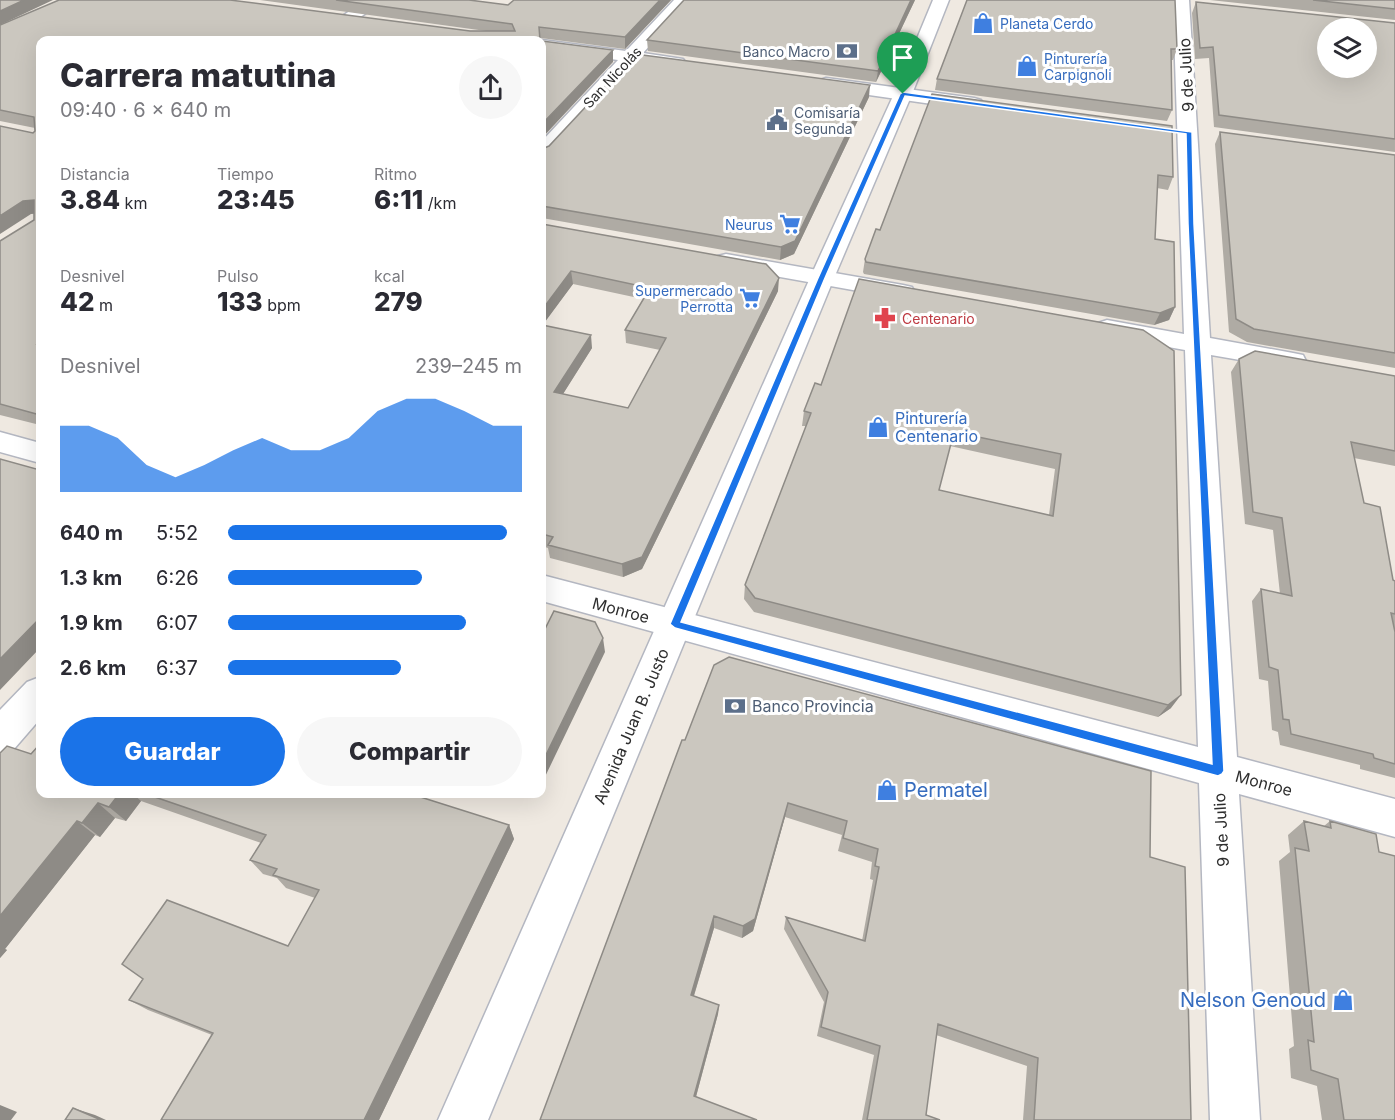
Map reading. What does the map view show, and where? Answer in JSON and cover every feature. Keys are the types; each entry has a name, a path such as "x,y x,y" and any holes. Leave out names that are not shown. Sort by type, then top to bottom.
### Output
{"street":[{"path":"322,36 377,0"},
{"name":"San Nicolás","path":"546,149 683,0"},
{"name":"Avenida Juan B. Justo","path":"463,1120 822,278 903,94 941,0"},
{"name":"9 de Julio","path":"1179,3 1189,132 1191,224 1235,1120"},
{"path":"325,16 371,22"},
{"path":"546,46 690,65"},
{"path":"808,81 994,106"},
{"path":"705,257 928,297"},
{"path":"1081,324 1314,365"},
{"path":"0,442 36,452"},
{"name":"Monroe","path":"546,589 1395,818"},
{"path":"0,737 36,697"}],"building":[{"path":"0,0 24,0 0,11"},
{"path":"59,0 230,0 470,31 515,31 512,24 336,0 469,0 508,5 514,0 660,0 625,37 539,27 540,36 36,36 36,414 0,404 0,241 34,220 34,200 23,201 0,216 0,126 33,133 35,131 34,117 0,110 0,25"},
{"path":"684,0 911,0 878,71 647,40"},
{"path":"967,0 1175,0 1177,49 1171,49 1172,110 937,79"},
{"path":"1313,0 1395,0 1395,9"},
{"path":"1196,2 1348,18 1317,18 1317,78 1377,78 1377,21 1395,23 1395,139 1219,115 1213,47 1200,48"},
{"path":"546,42 613,50 546,120"},
{"path":"635,54 870,85 795,241 781,247 546,207 546,147"},
{"path":"932,94 1172,126 1173,177 1158,175 1155,239 1174,242 1175,307 1160,313 866,262 865,259 876,229 880,230"},
{"path":"1220,132 1395,155 1395,353 1254,329 1236,319"},
{"path":"546,225 766,264 779,278 642,557 622,564 548,545 553,537 546,535 546,326 591,335 554,392 628,408 666,338 625,330 650,288 571,271 546,305"},
{"path":"859,279 1143,330 1174,351 1181,695 1168,705 755,598 745,585 811,413 804,411 815,383 821,385","holes":["954,432 1061,454 1053,516 939,490"]},
{"path":"1255,351 1395,376 1395,451 1351,442 1364,503 1380,507 1395,581 1395,614 1391,613 1395,632 1395,764 1374,758 1373,754 1291,734 1289,720 1283,719 1278,670 1269,667 1261,589 1292,596 1282,518 1253,512 1239,359"},
{"path":"0,459 36,469 36,622 0,659"},
{"path":"554,611 595,622 603,638 546,755 546,627"},
{"path":"729,657 1151,771 1150,857 1185,867 1191,1120 1034,1120 1038,1058 938,1024 926,1115 940,1120 867,1120 880,1046 821,1027 828,992 786,917 865,941 879,867 875,866 878,849 843,838 847,821 788,803 755,919 743,926 714,916 691,995 719,1005 694,1096 757,1120 540,1120 682,740 685,740 714,665"},
{"path":"7,746 31,754 36,748 36,798 116,798 109,807 98,803 82,823 77,821 0,916 0,753"},
{"path":"158,798 424,798 509,825 364,1120 161,1120 213,1033 129,1000 143,979 122,964 167,900 288,946 319,890 273,875 277,869 250,860 266,835"},
{"path":"1304,821 1331,828 1330,821 1376,834 1379,852 1395,856 1395,1120 1344,1120 1338,1079 1311,1070 1308,1040 1314,1042 1295,848 1309,851"},
{"path":"73,1108 101,1120 65,1120"}],"place":[{"name":"Planeta Cerdo","path":"983,23"},
{"name":"Banco Macro","path":"847,51"},
{"name":"Pinturería Carpignoli","path":"1027,66"},
{"name":"Comisaría Segunda","path":"777,120"},
{"name":"Neurus","path":"790,224"},
{"name":"Supermercado Perrotta","path":"750,298"},
{"name":"Centenario","path":"885,318"},
{"name":"Pinturería Centenario","path":"878,427"},
{"name":"Banco Provincia","path":"735,706"},
{"name":"Permatel","path":"887,790"},
{"name":"Nelson Genoud","path":"1343,1000"}],"route":[{"path":"903,94 1189,132 1191,224 1218,771 675,624 903,94"}]}
